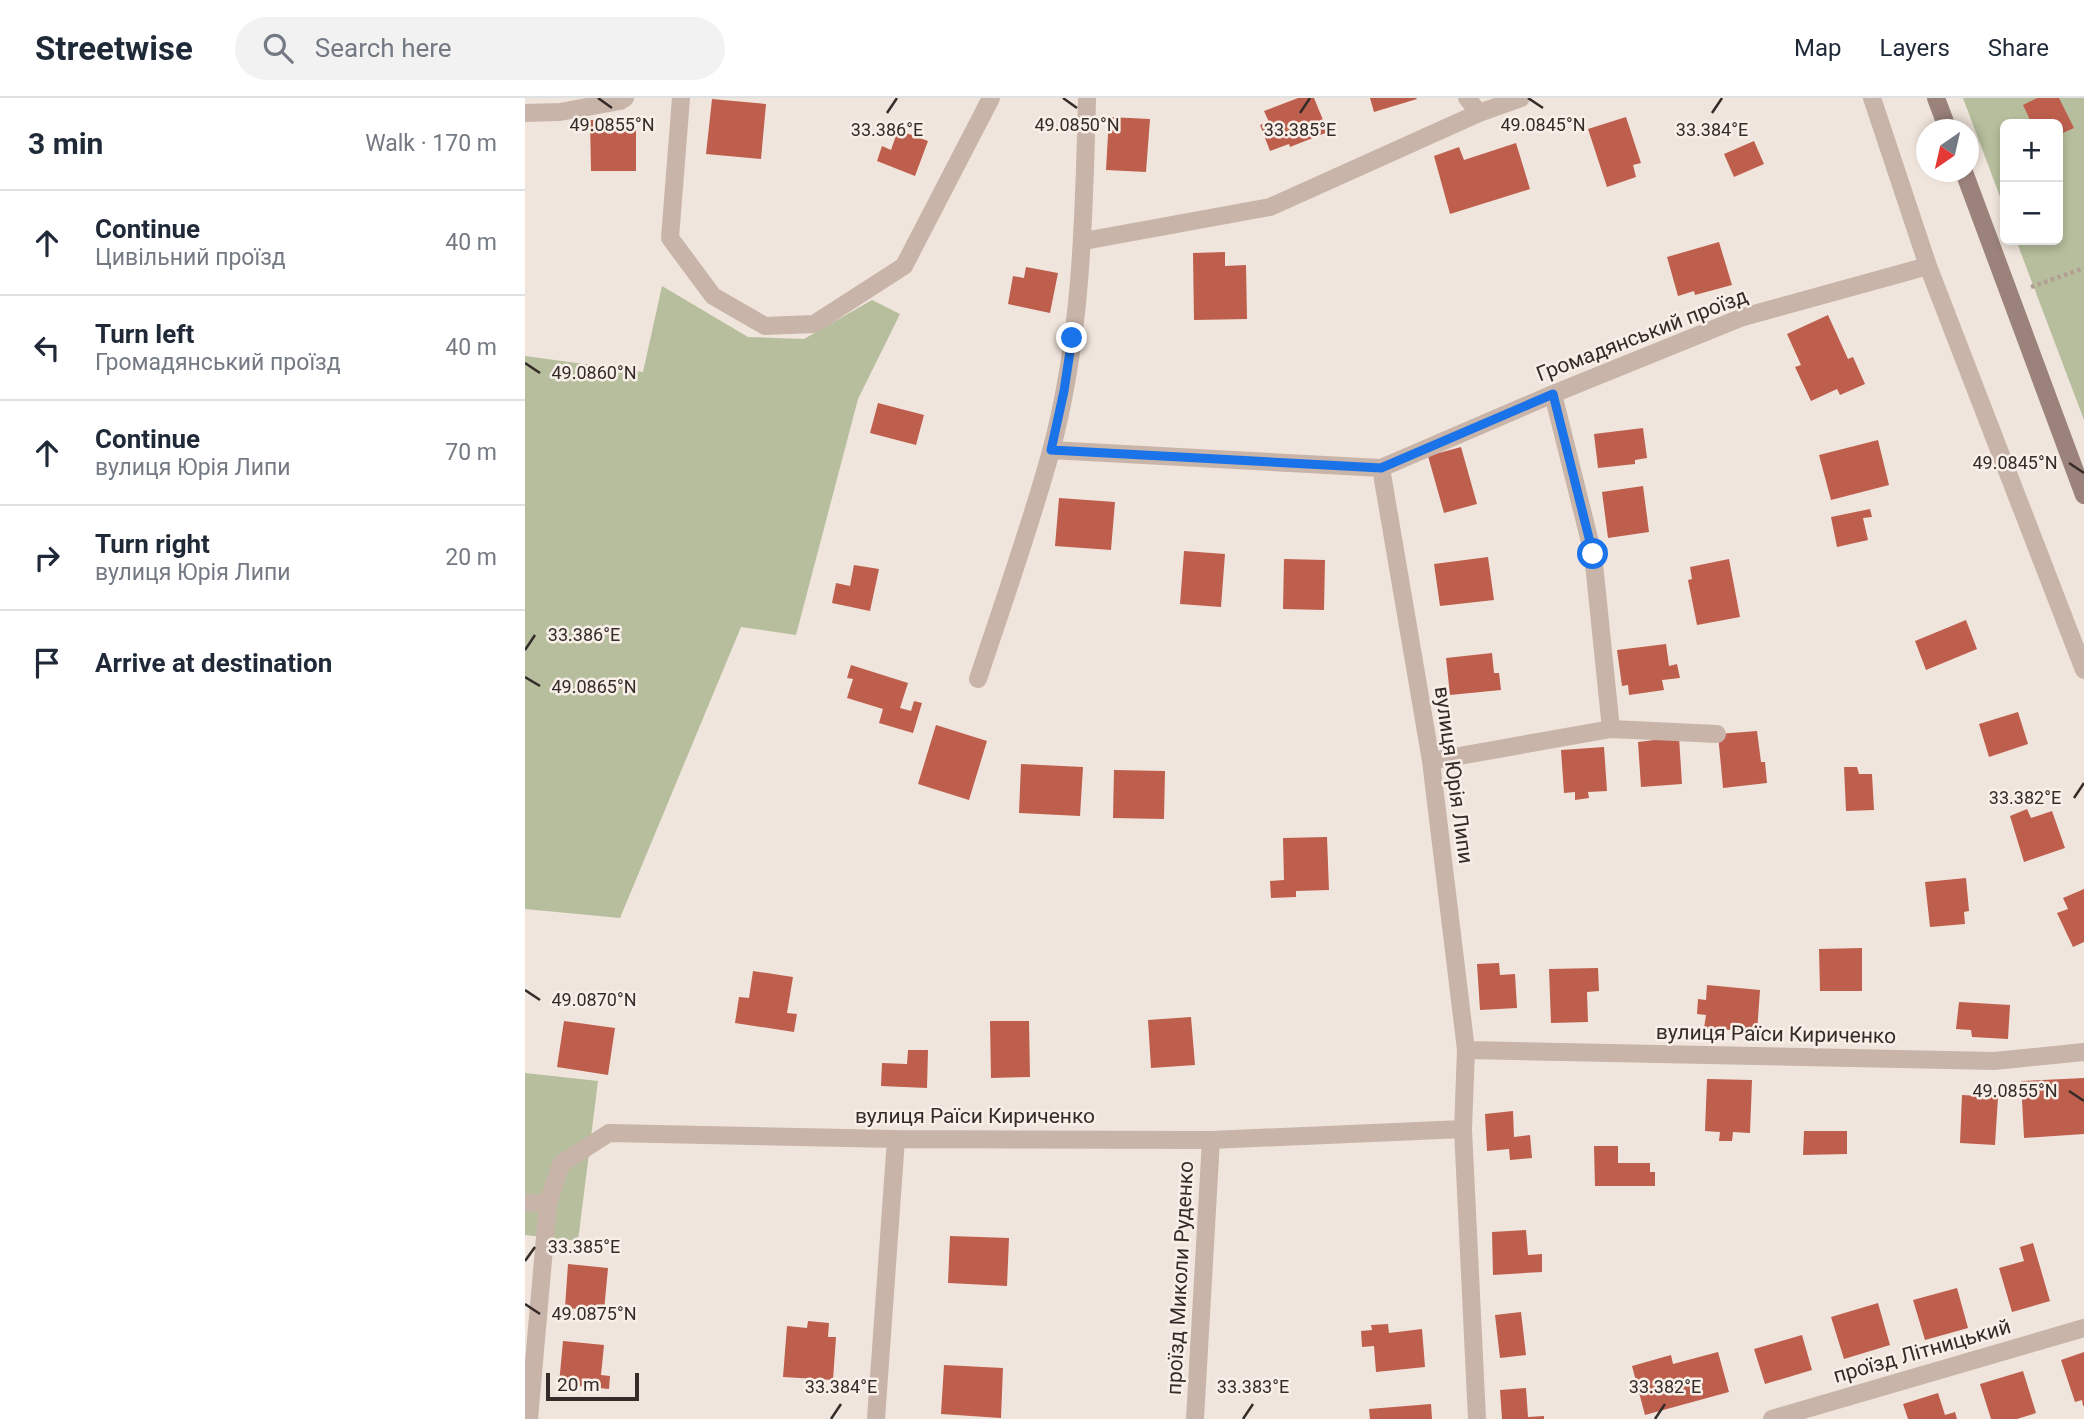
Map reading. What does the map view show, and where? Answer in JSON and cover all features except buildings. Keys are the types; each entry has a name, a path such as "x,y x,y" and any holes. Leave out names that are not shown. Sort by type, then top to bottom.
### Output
{"main road":[{"path":"1936,98 1944,119"},
{"path":"1968,182 2084,495"}],"street":[{"path":"525,113 560,112 619,102 625,98"},
{"path":"681,98 670,238 713,296 765,326 814,324 904,266 991,98"},
{"path":"978,679 1051,450 1064,391 1084,241 1087,98"},
{"path":"1467,98 1479,113"},
{"path":"1084,241 1270,207 1479,113 1521,98"},
{"path":"1872,98 1928,266 2084,670"},
{"name":"Громадянський проїзд","path":"1381,468 1743,317 1928,266"},
{"path":"1553,394 1593,554 1612,729"},
{"path":"1051,450 1381,468"},
{"name":"вулиця Юрія Липи","path":"1381,468 1431,761 1466,1049 1463,1129 1477,1419"},
{"path":"1431,761 1612,729 1717,734"},
{"name":"вулиця Раїси Кириченко","path":"1466,1049 1994,1061 2084,1052"},
{"name":"вулиця Раїси Кириченко","path":"529,1419 548,1203 561,1164 610,1133 896,1139 1211,1140 1463,1129"},
{"path":"876,1419 896,1139"},
{"name":"проїзд Миколи Руденко","path":"1195,1419 1211,1140"},
{"path":"525,1203 548,1203"},
{"name":"проїзд Літницький","path":"1772,1419 2084,1328"}],"path":[{"path":"2010,294 2084,268"}],"green space":[{"path":"1963,98 2084,98 2084,420 2018,245 2063,245 2063,119 2000,119 2000,197 1979,141 1979,119 1971,119"},
{"path":"662,286 748,337 804,339 872,300 900,314 858,399 796,635 741,627 620,918 525,909 525,356 643,372"},
{"path":"525,1073 598,1081 578,1241 525,1235"}],"route":[{"path":"1072,338 1051,450 1381,468 1553,394 1593,554"}]}
